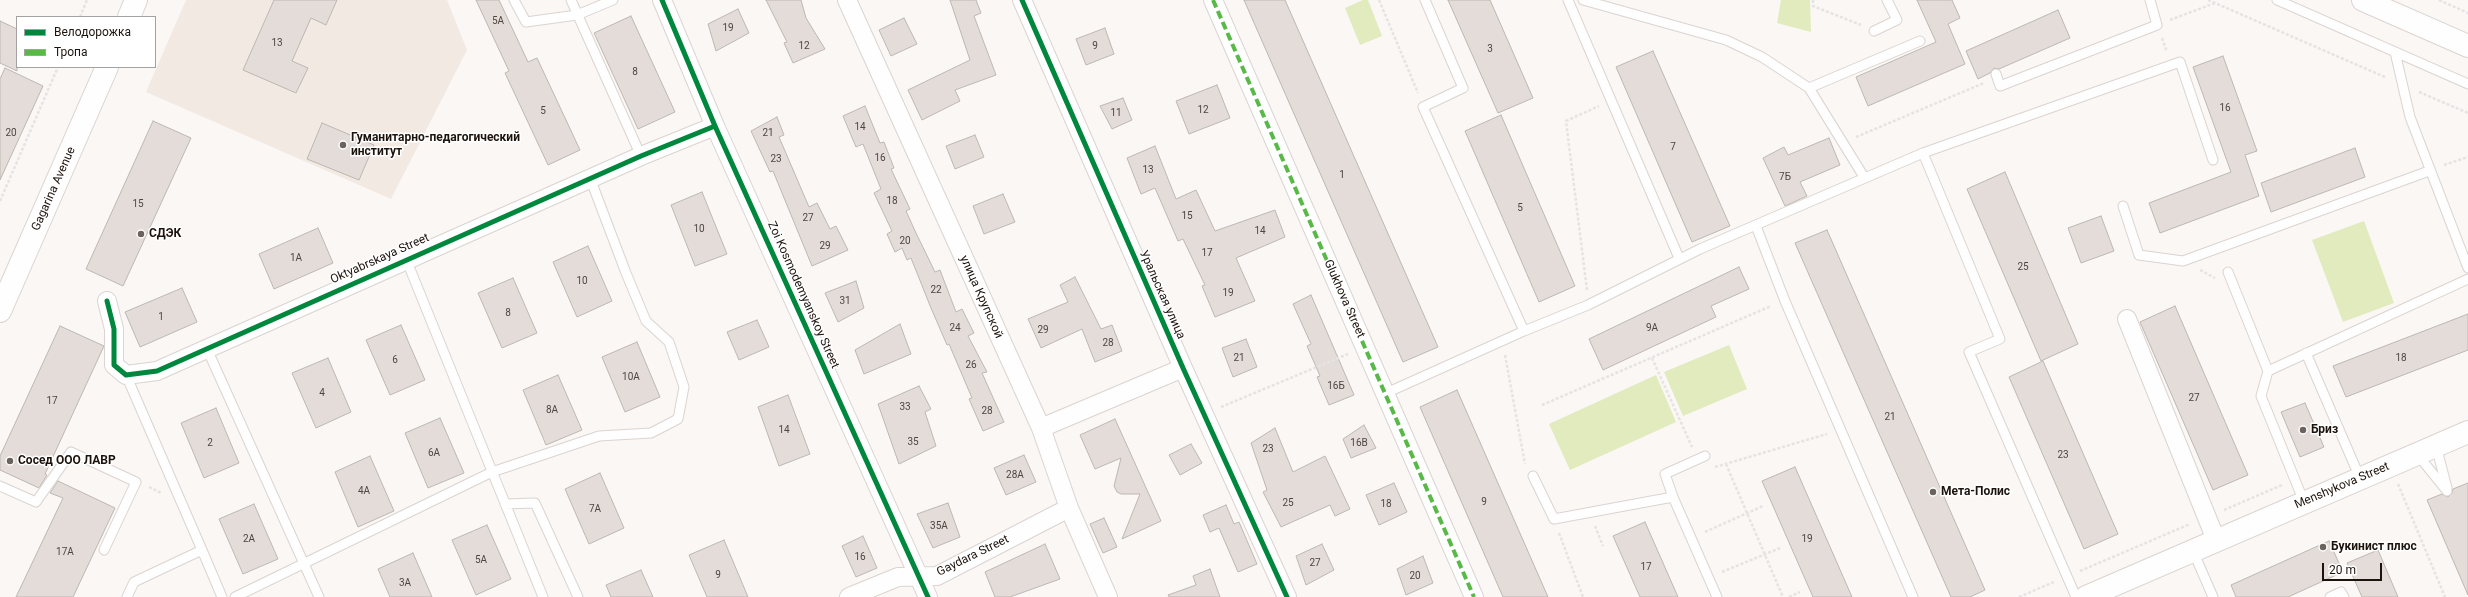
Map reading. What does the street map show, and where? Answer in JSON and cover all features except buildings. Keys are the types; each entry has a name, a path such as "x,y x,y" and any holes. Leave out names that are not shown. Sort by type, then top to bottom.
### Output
{"street":[{"path":"129,16 136,0"},
{"name":"Zoi Kosmodemyanskoy Street","path":"662,0 715,126 928,597"},
{"name":"улица Крупской","path":"847,0 1041,428 1069,508 1108,597"},
{"name":"Уральская улица","path":"1022,0 1183,368 1287,597"},
{"name":"Glukhova Street","path":"1213,0 1474,597"},
{"path":"2363,0 2468,46"},
{"name":"Gagarina Avenue","path":"0,311 107,68"},
{"name":"Oktyabrskaya Street","path":"126,375 157,371 207,349 246,329 590,178 715,126"},
{"path":"107,301 114,329 114,365 126,375"},
{"path":"2127,319 2216,540"},
{"path":"1041,428 1183,368"},
{"name":"Menshykova Street","path":"2086,597 2468,432"},
{"name":"Gaydara Street","path":"849,597 898,577 937,576 1069,508"}],"lane":[{"path":"514,0 526,22 577,15 613,0"},
{"path":"571,0 641,156"},
{"path":"1425,0 1463,88 1423,107 1524,331"},
{"path":"1568,0 1679,258"},
{"path":"1583,0 1726,40 1762,57 1809,88 1841,143 1864,177"},
{"path":"1874,31 1897,20 1887,0"},
{"path":"1997,76 2000,86 2158,25 2150,0"},
{"path":"2277,0 2468,84"},
{"path":"1809,88 1920,41"},
{"path":"2395,52 2410,117 2429,171 2468,268"},
{"path":"1384,394 1524,331 1588,305 1679,258 1756,226 1864,177 1924,153 2180,62 2213,160"},
{"path":"1924,153 2000,339 1970,352 2076,597"},
{"path":"2123,206 2139,255 2184,261 2429,171"},
{"path":"234,597 492,472 599,436 651,433 678,419 684,387 670,342 646,321 590,178"},
{"path":"1756,226 1785,300 1913,597"},
{"path":"406,259 543,597"},
{"path":"2228,272 2268,371 2262,396 2304,502"},
{"path":"2268,371 2468,279"},
{"path":"207,349 319,597"},
{"path":"2306,353 2360,478"},
{"path":"126,375 222,597"},
{"path":"0,486 36,502 71,452 136,482 104,550"},
{"path":"1701,458 1665,474 1673,497 1717,597"},
{"path":"1534,476 1554,520 1673,497"},
{"path":"506,504 535,503 578,597"},
{"path":"127,597 134,582 202,550"},
{"path":"2192,551 2213,597"},
{"path":"2330,597 2342,592 2344,597"}],"path":[{"path":"80,16 87,0"},
{"path":"1379,0 1423,107"},
{"path":"1813,0 1813,6 1874,31"},
{"path":"2208,0 2468,113"},
{"path":"2439,0 2468,13"},
{"path":"2158,25 2215,3"},
{"path":"0,201 58,68"},
{"path":"1841,143 1997,76"},
{"path":"1588,305 1566,121 1611,101"},
{"path":"2429,171 2468,157"},
{"path":"2184,261 2235,289"},
{"path":"1542,405 1785,300"},
{"path":"1502,341 1526,470 1534,476"},
{"path":"1204,414 1365,347"},
{"path":"1652,358 1701,458 1715,467 1841,430"},
{"path":"1726,464 1783,597"},
{"path":"2391,465 2445,597"},
{"path":"2019,597 2295,480"},
{"path":"136,482 181,501"},
{"path":"1692,538 1763,506"},
{"path":"1590,513 1603,546"},
{"path":"1554,520 1583,597"},
{"path":"1709,578 1780,548"},
{"path":"1789,597 1800,592"}],"shaded area":[{"name":"Гуманитарно-педагогический институт","path":"186,0 447,0 467,50 391,199 146,92"}],"green space":[{"path":"1363,0 1368,0 1382,36 1360,45 1345,8"},
{"path":"1781,0 1810,0 1811,32 1777,23"},
{"path":"2364,221 2394,303 2343,322 2312,240"},
{"path":"1729,345 1747,389 1683,416 1664,372"},
{"path":"1656,375 1676,422 1570,470 1549,424"}],"marked path":[{"path":"1213,0 1474,597"}],"cycle path":[{"path":"662,0 715,126 928,597"},
{"path":"1022,0 1183,368 1287,597"},
{"path":"107,301 114,329 114,365 126,375 157,371 641,156 715,126"}],"place":[{"name":"Гуманитарно-педагогический институт","path":"343,145"},
{"name":"СДЭК","path":"141,234"},
{"name":"Бриз","path":"2303,430"},
{"name":"Сосед ООО ЛАВР","path":"10,461"},
{"name":"Мета-Полис","path":"1933,492"},
{"name":"Букинист плюс","path":"2323,547"}]}
